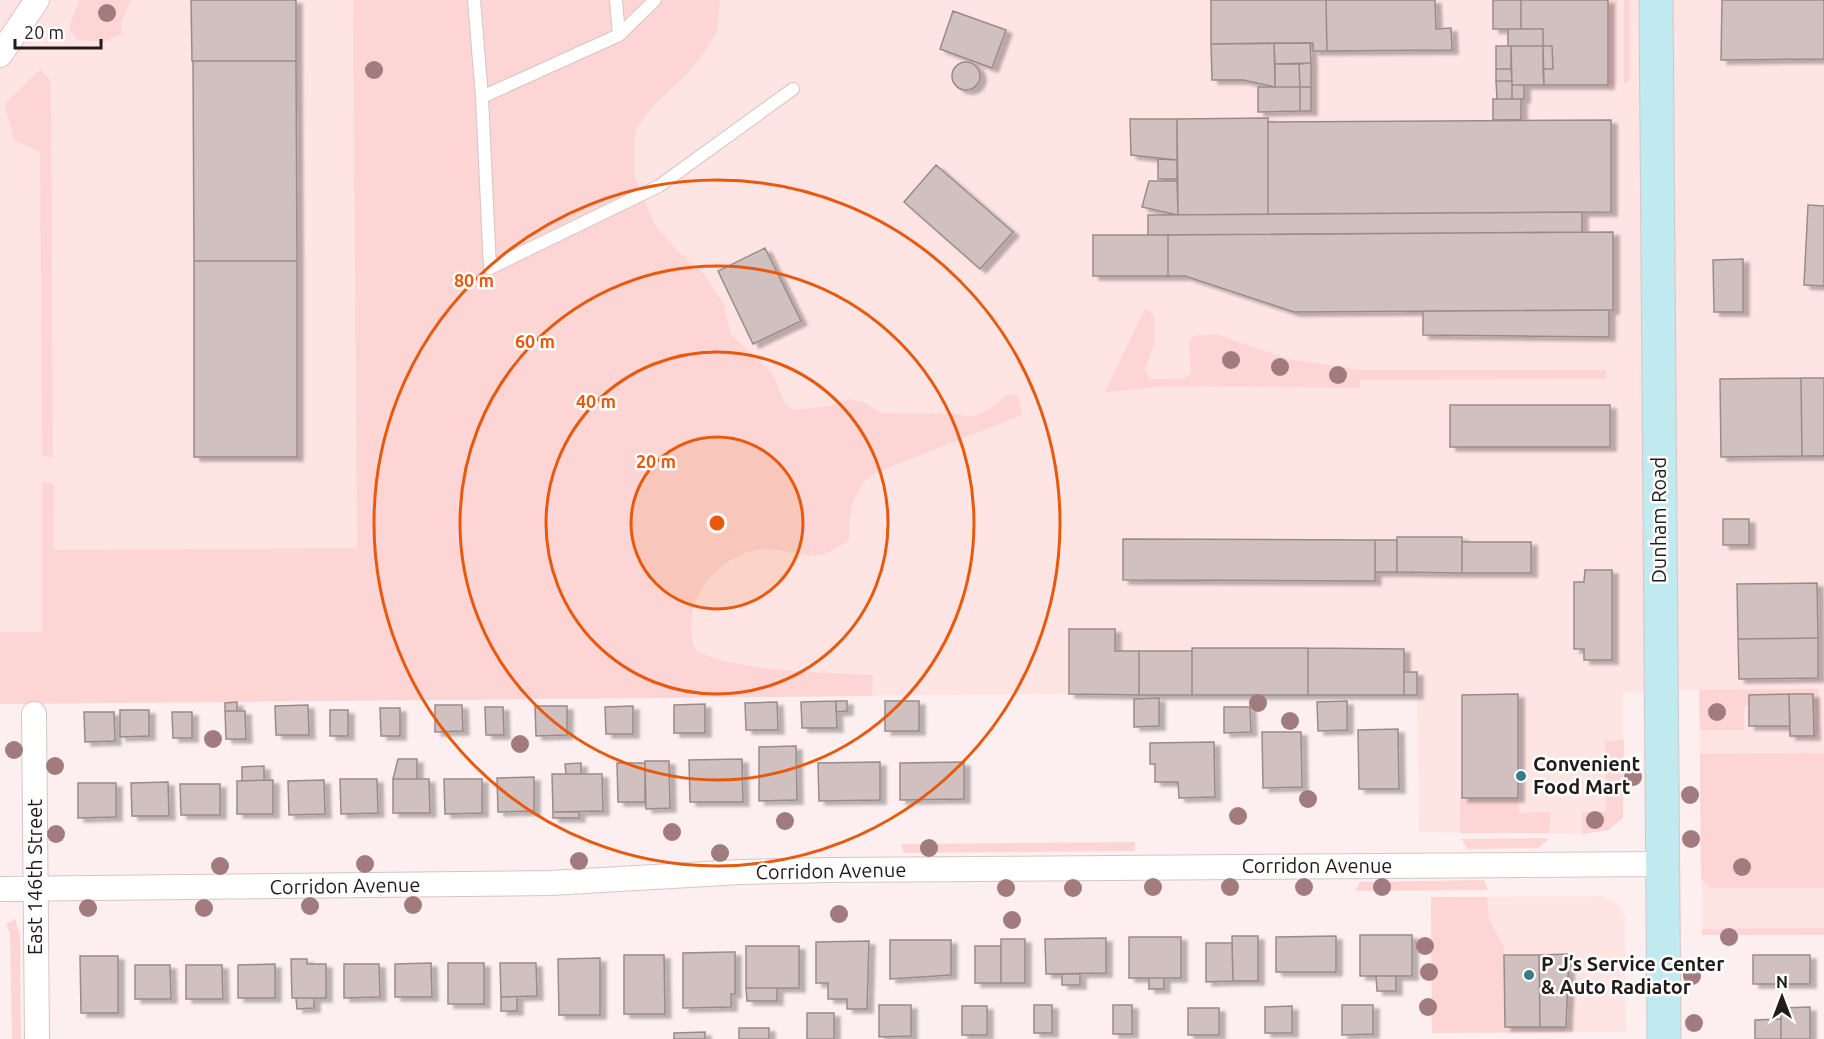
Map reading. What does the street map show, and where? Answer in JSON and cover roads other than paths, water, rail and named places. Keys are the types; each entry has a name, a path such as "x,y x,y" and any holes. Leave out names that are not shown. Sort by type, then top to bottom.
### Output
{"street":[{"path":"0,55 37,0"},
{"name":"Dunham Road","path":"1656,0 1664,1039"},
{"name":"East 146th Street","path":"34,714 37,1039"},
{"name":"Corridon Avenue","path":"0,890 550,883 741,872 829,870 1662,864"}],"lane":[{"path":"474,0 482,97 490,267 659,186 793,89"},
{"path":"616,0 619,35"},
{"path":"482,97 619,35 655,0"}],"place":[{"name":"Convenient Food Mart","path":"1521,776"},
{"name":"P J’s Service Center & Auto Radiator","path":"1529,975"}]}
